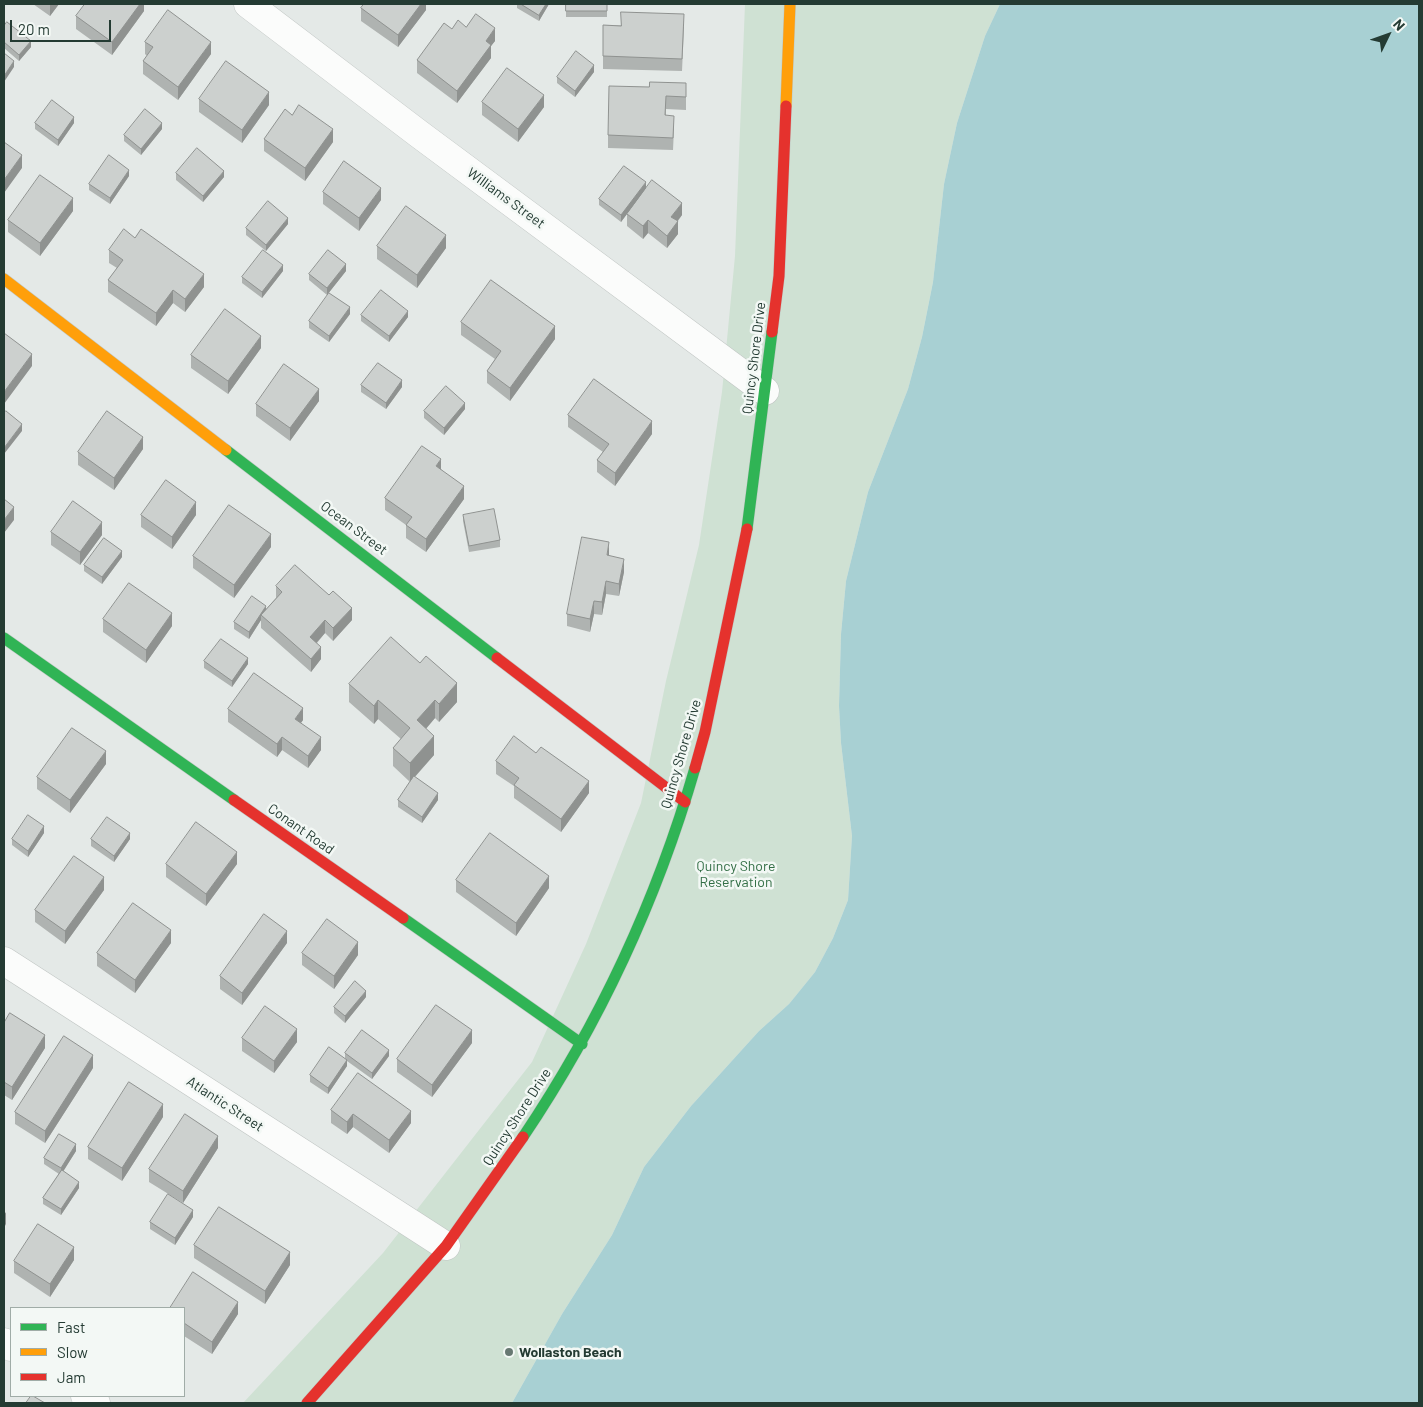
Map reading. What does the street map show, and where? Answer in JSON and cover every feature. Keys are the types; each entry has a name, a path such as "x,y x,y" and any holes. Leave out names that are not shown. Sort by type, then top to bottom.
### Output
{"street":[{"name":"Williams Street","path":"248,4 419,134 765,391"},
{"name":"Quincy Shore Drive","path":"307,1403 446,1246 486,1192 582,1044 619,968 655,886 685,802 705,732 747,530 779,276 790,4"},
{"name":"Ocean Street","path":"4,279 685,802"},
{"name":"Conant Road","path":"4,638 582,1044"},
{"name":"Atlantic Street","path":"4,961 446,1246"}],"green space":[{"name":"Quincy Shore Reservation","path":"745,4 1000,4 985,36 957,123 944,184 933,282 922,337 908,389 868,492 846,581 841,634 839,706 841,743 852,836 848,900 833,938 815,972 789,1004 759,1031 691,1106 644,1167 612,1235 562,1314 512,1403 243,1403 383,1253 532,1062 586,944 641,803 666,681 699,545 722,392 735,256"}],"water":[{"path":"1000,4 1419,4 1419,1403 512,1403 562,1314 612,1235 644,1167 691,1106 759,1031 789,1004 815,972 833,938 848,900 852,836 841,743 839,706 841,634 846,581 868,492 908,389 922,337 933,282 944,184 957,123 985,36"}],"building":[{"path":"85,4 140,4 112,42 76,16"},
{"path":"364,4 421,4 398,35 361,8"},
{"path":"521,4 546,4 539,15"},
{"path":"566,4 607,4 607,11 566,11"},
{"path":"168,10 211,42 178,87 143,61 153,47 145,42"},
{"path":"621,12 684,14 682,59 603,56 603,25 621,26"},
{"path":"476,14 495,28 486,41 491,45 457,91 417,60 444,23 452,29 458,20 466,27"},
{"path":"7,22 31,41 19,55 4,42 4,26"},
{"path":"576,51 594,65 575,91 557,77"},
{"path":"4,53 14,61 4,76"},
{"path":"226,61 269,92 242,130 199,99"},
{"path":"507,68 544,95 518,129 482,102"},
{"path":"650,82 686,83 686,97 666,96 665,115 674,116 673,138 608,135 609,86 649,87"},
{"path":"52,100 74,117 58,140 35,123"},
{"path":"299,105 333,129 305,168 264,139 285,109 292,115"},
{"path":"145,109 162,123 141,149 124,135"},
{"path":"4,142 22,155 4,180"},
{"path":"197,148 224,171 203,196 176,173"},
{"path":"109,155 129,170 110,198 89,184"},
{"path":"344,161 381,188 359,218 323,192"},
{"path":"624,166 646,182 621,215 599,199"},
{"path":"40,175 73,198 40,243 8,220"},
{"path":"652,180 682,203 671,217 678,221 667,236 648,220 643,226 627,214"},
{"path":"268,201 288,218 266,245 246,228"},
{"path":"406,206 446,235 417,275 377,246"},
{"path":"124,229 135,238 141,229 204,274 185,299 173,290 156,313 108,280 123,260 109,250"},
{"path":"263,250 283,265 262,292 242,277"},
{"path":"328,250 346,264 327,288 309,274"},
{"path":"491,280 555,326 510,388 487,371 501,351 461,322"},
{"path":"381,290 408,311 389,336 361,315"},
{"path":"329,293 350,307 329,336 309,321"},
{"path":"225,309 261,336 228,381 191,355"},
{"path":"4,333 32,354 4,392"},
{"path":"378,363 402,380 386,403 361,385"},
{"path":"284,364 319,389 290,428 256,404"},
{"path":"594,379 652,421 615,473 597,460 609,444 568,415"},
{"path":"446,386 465,403 444,428 424,411"},
{"path":"6,411 22,424 4,448 4,413"},
{"path":"107,411 143,437 114,478 78,452"},
{"path":"422,446 441,459 436,466 464,486 426,539 406,525 412,517 385,498"},
{"path":"166,480 196,502 172,537 141,515"},
{"path":"4,499 14,507 4,520"},
{"path":"73,501 102,522 80,552 51,532"},
{"path":"229,505 271,534 234,585 193,556"},
{"path":"494,509 500,540 469,546 463,515"},
{"path":"582,537 609,542 607,555 624,559 619,584 606,581 602,602 594,601 590,619 567,614"},
{"path":"104,538 122,551 102,577 84,565"},
{"path":"295,565 329,595 333,591 352,608 333,628 325,620 310,637 321,647 311,659 261,615 282,592 276,586"},
{"path":"129,583 172,613 146,650 103,619"},
{"path":"252,596 266,606 249,632 234,622"},
{"path":"391,637 420,663 426,656 457,683 439,704 435,700 417,720 434,736 410,763 393,748 410,728 378,700 374,706 349,684"},
{"path":"221,639 248,658 232,681 204,661"},
{"path":"254,673 303,708 295,719 321,737 308,756 282,737 277,744 228,709"},
{"path":"72,728 106,751 70,800 37,777"},
{"path":"514,736 536,753 541,747 589,781 561,819 514,785 519,778 496,761"},
{"path":"414,776 438,793 422,817 398,800"},
{"path":"28,815 44,826 28,851 12,839"},
{"path":"107,817 130,833 114,856 91,839"},
{"path":"196,822 237,852 206,894 166,864"},
{"path":"490,833 549,876 516,923 456,880"},
{"path":"74,856 104,877 65,931 35,910"},
{"path":"133,903 171,930 135,980 97,953"},
{"path":"264,914 287,931 242,993 220,976"},
{"path":"327,919 358,942 334,976 302,953"},
{"path":"355,981 366,991 345,1016 334,1007"},
{"path":"436,1005 472,1030 432,1085 397,1059"},
{"path":"265,1006 297,1029 274,1061 242,1038"},
{"path":"10,1013 45,1035 12,1087 4,1082 4,1023"},
{"path":"362,1030 389,1050 372,1073 345,1053"},
{"path":"64,1036 93,1055 45,1131 15,1112"},
{"path":"329,1047 347,1060 328,1088 310,1075"},
{"path":"358,1073 411,1111 389,1140 353,1114 347,1122 331,1110"},
{"path":"129,1082 163,1104 122,1168 88,1147"},
{"path":"185,1114 218,1136 183,1191 149,1169"},
{"path":"59,1134 76,1144 61,1168 44,1158"},
{"path":"62,1170 79,1182 61,1209 43,1198"},
{"path":"168,1194 193,1210 175,1238 150,1222"},
{"path":"219,1207 290,1252 265,1291 194,1245"},
{"path":"38,1224 74,1247 50,1284 14,1261"},
{"path":"193,1272 238,1302 212,1342 185,1324 185,1307 171,1307"},
{"path":"30,1397 35,1397 45,1403 26,1403"}],"traffic: fast":[{"path":"747,529 772,332"},
{"path":"226,450 497,658"},
{"path":"4,638 234,800"},
{"path":"523,1137 577,1050 623,959 663,865 695,768"},
{"path":"403,918 582,1044"}],"traffic: slow":[{"path":"786,106 790,4"},
{"path":"4,279 226,450"}],"traffic: jam":[{"path":"772,332 779,276 786,106"},
{"path":"695,768 705,732 747,529"},
{"path":"497,658 685,802"},
{"path":"234,800 403,918"},
{"path":"307,1403 446,1246 523,1137"}],"place":[{"name":"Wollaston Beach","path":"509,1352"}]}
